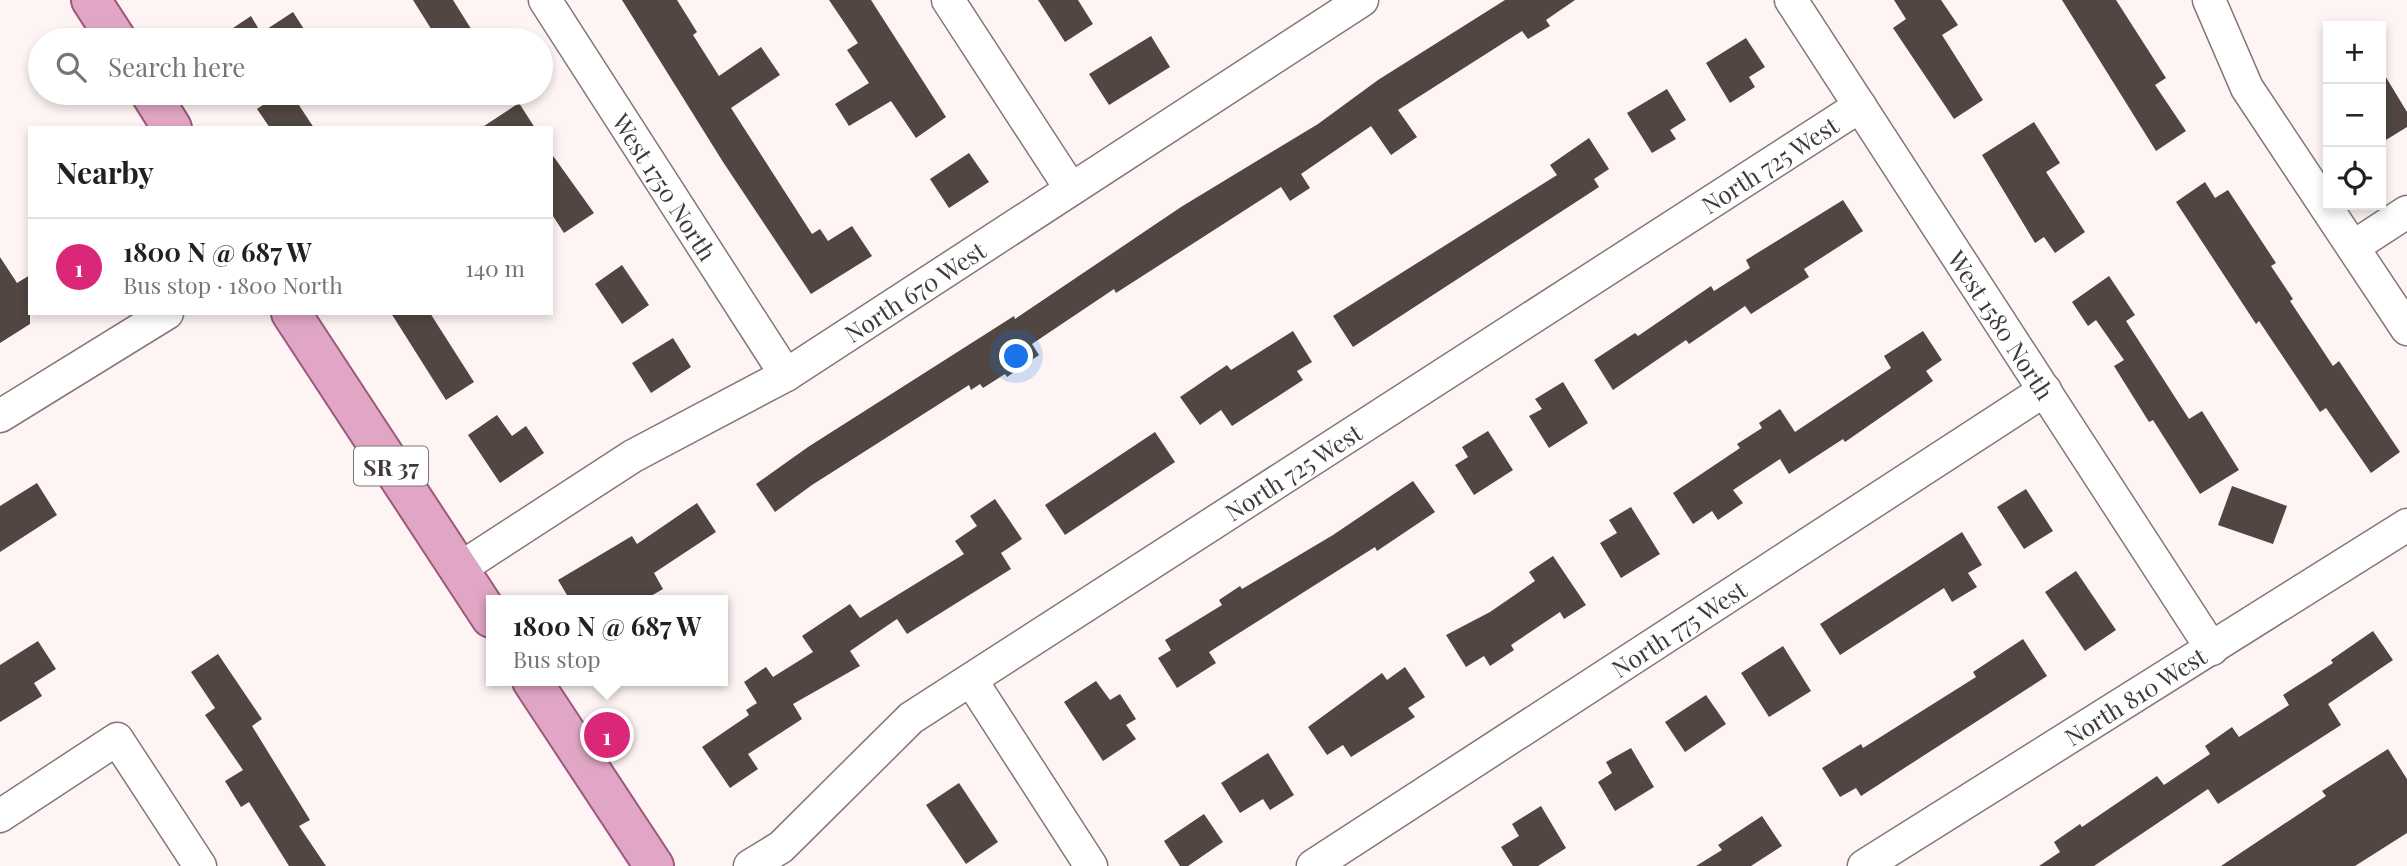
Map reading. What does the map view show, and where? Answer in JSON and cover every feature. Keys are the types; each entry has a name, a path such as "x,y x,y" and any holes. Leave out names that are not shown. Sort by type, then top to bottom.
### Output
{"main road":[{"path":"91,0 109,28"},
{"path":"158,105 171,126"},
{"name":"SR 37","path":"292,315 486,609"},
{"path":"535,686 654,866"}],"street":[{"name":"West 1750 North","path":"545,0 786,375"},
{"path":"948,0 1071,189"},
{"name":"North 670 West","path":"459,569 633,456 786,375 1362,0"},
{"name":"West 1580 North","path":"1791,0 2212,649"},
{"path":"2209,0 2247,88 2407,328"},
{"name":"North 725 West","path":"750,866 781,847 911,718 1860,106"},
{"path":"2353,247 2407,212"},
{"path":"0,416 164,315"},
{"name":"North 775 West","path":"1313,866 2045,390"},
{"name":"North 810 West","path":"1864,866 2407,525"},
{"path":"971,680 1091,866"},
{"path":"0,816 117,739 200,866"}],"building":[{"path":"413,0 453,0 470,28 430,28"},
{"path":"622,0 677,0 697,32 693,35 719,76 761,47 780,75 731,108 812,234 820,229 828,241 852,226 872,256 811,294 723,162"},
{"path":"829,0 871,0 946,117 916,138 891,101 849,126 835,104 869,83 847,50 858,43"},
{"path":"1038,0 1078,0 1093,24 1065,42"},
{"path":"1505,0 1575,0 1546,20 1550,26 1528,39 1522,31 1398,110 1417,137 1391,155 1371,126 1301,174 1310,188 1290,201 1281,187 1116,293 1114,289 1032,344 1039,355 1007,377 1005,374 983,388 980,384 971,390 969,385 812,485 775,512 756,484 808,447 1014,316 1015,319 1181,207 1318,124 1378,80"},
{"path":"1894,0 1941,0 1958,25 1942,35 1983,100 1954,119 1893,28 1906,19"},
{"path":"2062,0 2116,0 2166,78 2155,85 2186,131 2156,151"},
{"path":"293,12 303,28 269,28"},
{"path":"251,16 258,28 233,28"},
{"path":"1151,36 1170,67 1109,105 1089,74"},
{"path":"1746,38 1765,67 1749,77 1755,87 1730,103 1706,63"},
{"path":"2386,77 2407,112 2407,127 2386,140"},
{"path":"1667,89 1686,120 1670,130 1676,139 1652,153 1627,113"},
{"path":"263,105 299,105 313,126 269,126 257,109"},
{"path":"516,105 520,105 534,126 484,126"},
{"path":"2034,122 2060,163 2046,172 2085,232 2055,253 2044,237 2035,243 1982,155"},
{"path":"1589,138 1609,169 1594,179 1599,187 1353,347 1333,316 1557,175 1550,165"},
{"path":"969,153 989,182 949,208 930,179"},
{"path":"553,156 594,213 564,233 553,216"},
{"path":"2205,182 2215,198 2228,190 2276,263 2271,266 2293,299 2290,301 2333,366 2339,361 2400,452 2371,473 2326,408 2320,412 2259,321 2256,324 2176,202"},
{"path":"1843,200 1863,231 1804,269 1809,277 1751,314 1745,306 1689,344 1686,340 1613,390 1594,360 1635,333 1638,336 1711,286 1714,291 1750,268 1746,260"},
{"path":"0,257 17,283 28,276 30,324 0,343"},
{"path":"622,265 649,305 622,324 595,284"},
{"path":"2109,276 2135,315 2126,321 2189,419 2202,411 2239,470 2200,494 2153,420 2149,422 2114,366 2124,360 2096,320 2088,326 2072,302"},
{"path":"392,315 431,315 474,382 446,400"},
{"path":"1293,331 1312,362 1297,371 1303,380 1232,426 1221,410 1200,425 1180,397 1227,365 1231,370"},
{"path":"1923,331 1942,360 1926,371 1933,381 1845,442 1843,439 1789,474 1780,459 1733,490 1743,503 1718,520 1712,511 1693,524 1673,493 1740,448 1737,444 1762,428 1759,423 1780,409 1795,432 1891,368 1884,356"},
{"path":"673,338 691,367 651,393 632,363"},
{"path":"1563,382 1588,423 1549,448 1529,416 1542,409 1535,399"},
{"path":"497,415 512,436 526,426 544,453 500,483 468,435"},
{"path":"1488,431 1513,470 1474,495 1455,465 1468,457 1462,447"},
{"path":"1155,432 1175,462 1065,535 1045,505"},
{"path":"1413,481 1435,512 1377,551 1375,547 1209,652 1216,663 1177,688 1158,658 1171,650 1165,640 1222,605 1219,600 1240,586 1242,589 1333,535"},
{"path":"37,483 57,515 0,552 0,506"},
{"path":"2232,486 2287,506 2273,544 2218,525"},
{"path":"2026,489 2053,531 2024,549 1997,507"},
{"path":"995,499 1022,539 1001,553 1011,569 907,634 897,619 850,651 860,666 793,704 802,719 748,754 758,769 730,788 702,747 749,715 746,710 757,703 744,682 766,667 773,677 813,652 802,636 850,604 860,618 964,554 955,541 977,526 970,516"},
{"path":"697,503 716,532 654,573 663,589 653,595 567,595 558,580 632,536 637,544"},
{"path":"1631,507 1660,554 1621,578 1600,543 1617,533 1609,520"},
{"path":"1962,532 1982,565 1968,573 1977,587 1952,602 1944,588 1840,655 1820,624"},
{"path":"1553,556 1586,605 1564,619 1560,612 1511,645 1514,650 1490,666 1484,656 1466,667 1446,635 1490,612 1535,581 1529,572"},
{"path":"2076,571 2116,630 2085,651 2045,592"},
{"path":"2373,631 2393,660 2328,704 2341,725 2218,804 2208,789 2094,866 2039,866 2060,852 2054,842 2080,824 2082,827 2157,776 2164,785 2210,754 2205,746 2232,727 2239,737 2289,705 2283,695 2333,663 2331,660"},
{"path":"2023,639 2047,676 1861,796 1856,788 1840,797 1822,768 1861,744 1863,748 1976,677 1973,672"},
{"path":"38,641 56,669 34,683 42,696 0,722 0,665"},
{"path":"1783,646 1811,691 1769,717 1741,673"},
{"path":"218,654 262,719 252,726 310,820 299,826 326,866 289,866 249,802 241,807 225,781 243,770 205,715 215,708 191,672"},
{"path":"1405,667 1425,697 1408,708 1415,717 1351,757 1343,745 1327,755 1308,727 1382,673 1387,680"},
{"path":"1096,681 1110,700 1120,694 1136,719 1126,725 1136,739 1103,761 1064,702"},
{"path":"1706,695 1726,724 1685,752 1665,722"},
{"path":"1631,748 1654,787 1615,811 1598,782 1612,773 1606,762"},
{"path":"2388,749 2407,779 2407,833 2355,866 2221,866 2326,796 2322,791"},
{"path":"1268,753 1294,795 1270,810 1263,799 1240,813 1221,783"},
{"path":"959,783 998,842 966,864 926,805"},
{"path":"1541,806 1566,848 1538,866 1513,866 1501,847 1519,836 1512,824"},
{"path":"1204,814 1223,842 1188,866 1180,866 1164,841"},
{"path":"1762,816 1782,846 1751,866 1696,866 1722,850 1718,845"}],"place":[{"name":"1800 N @ 687 W","path":"607,735"}]}
